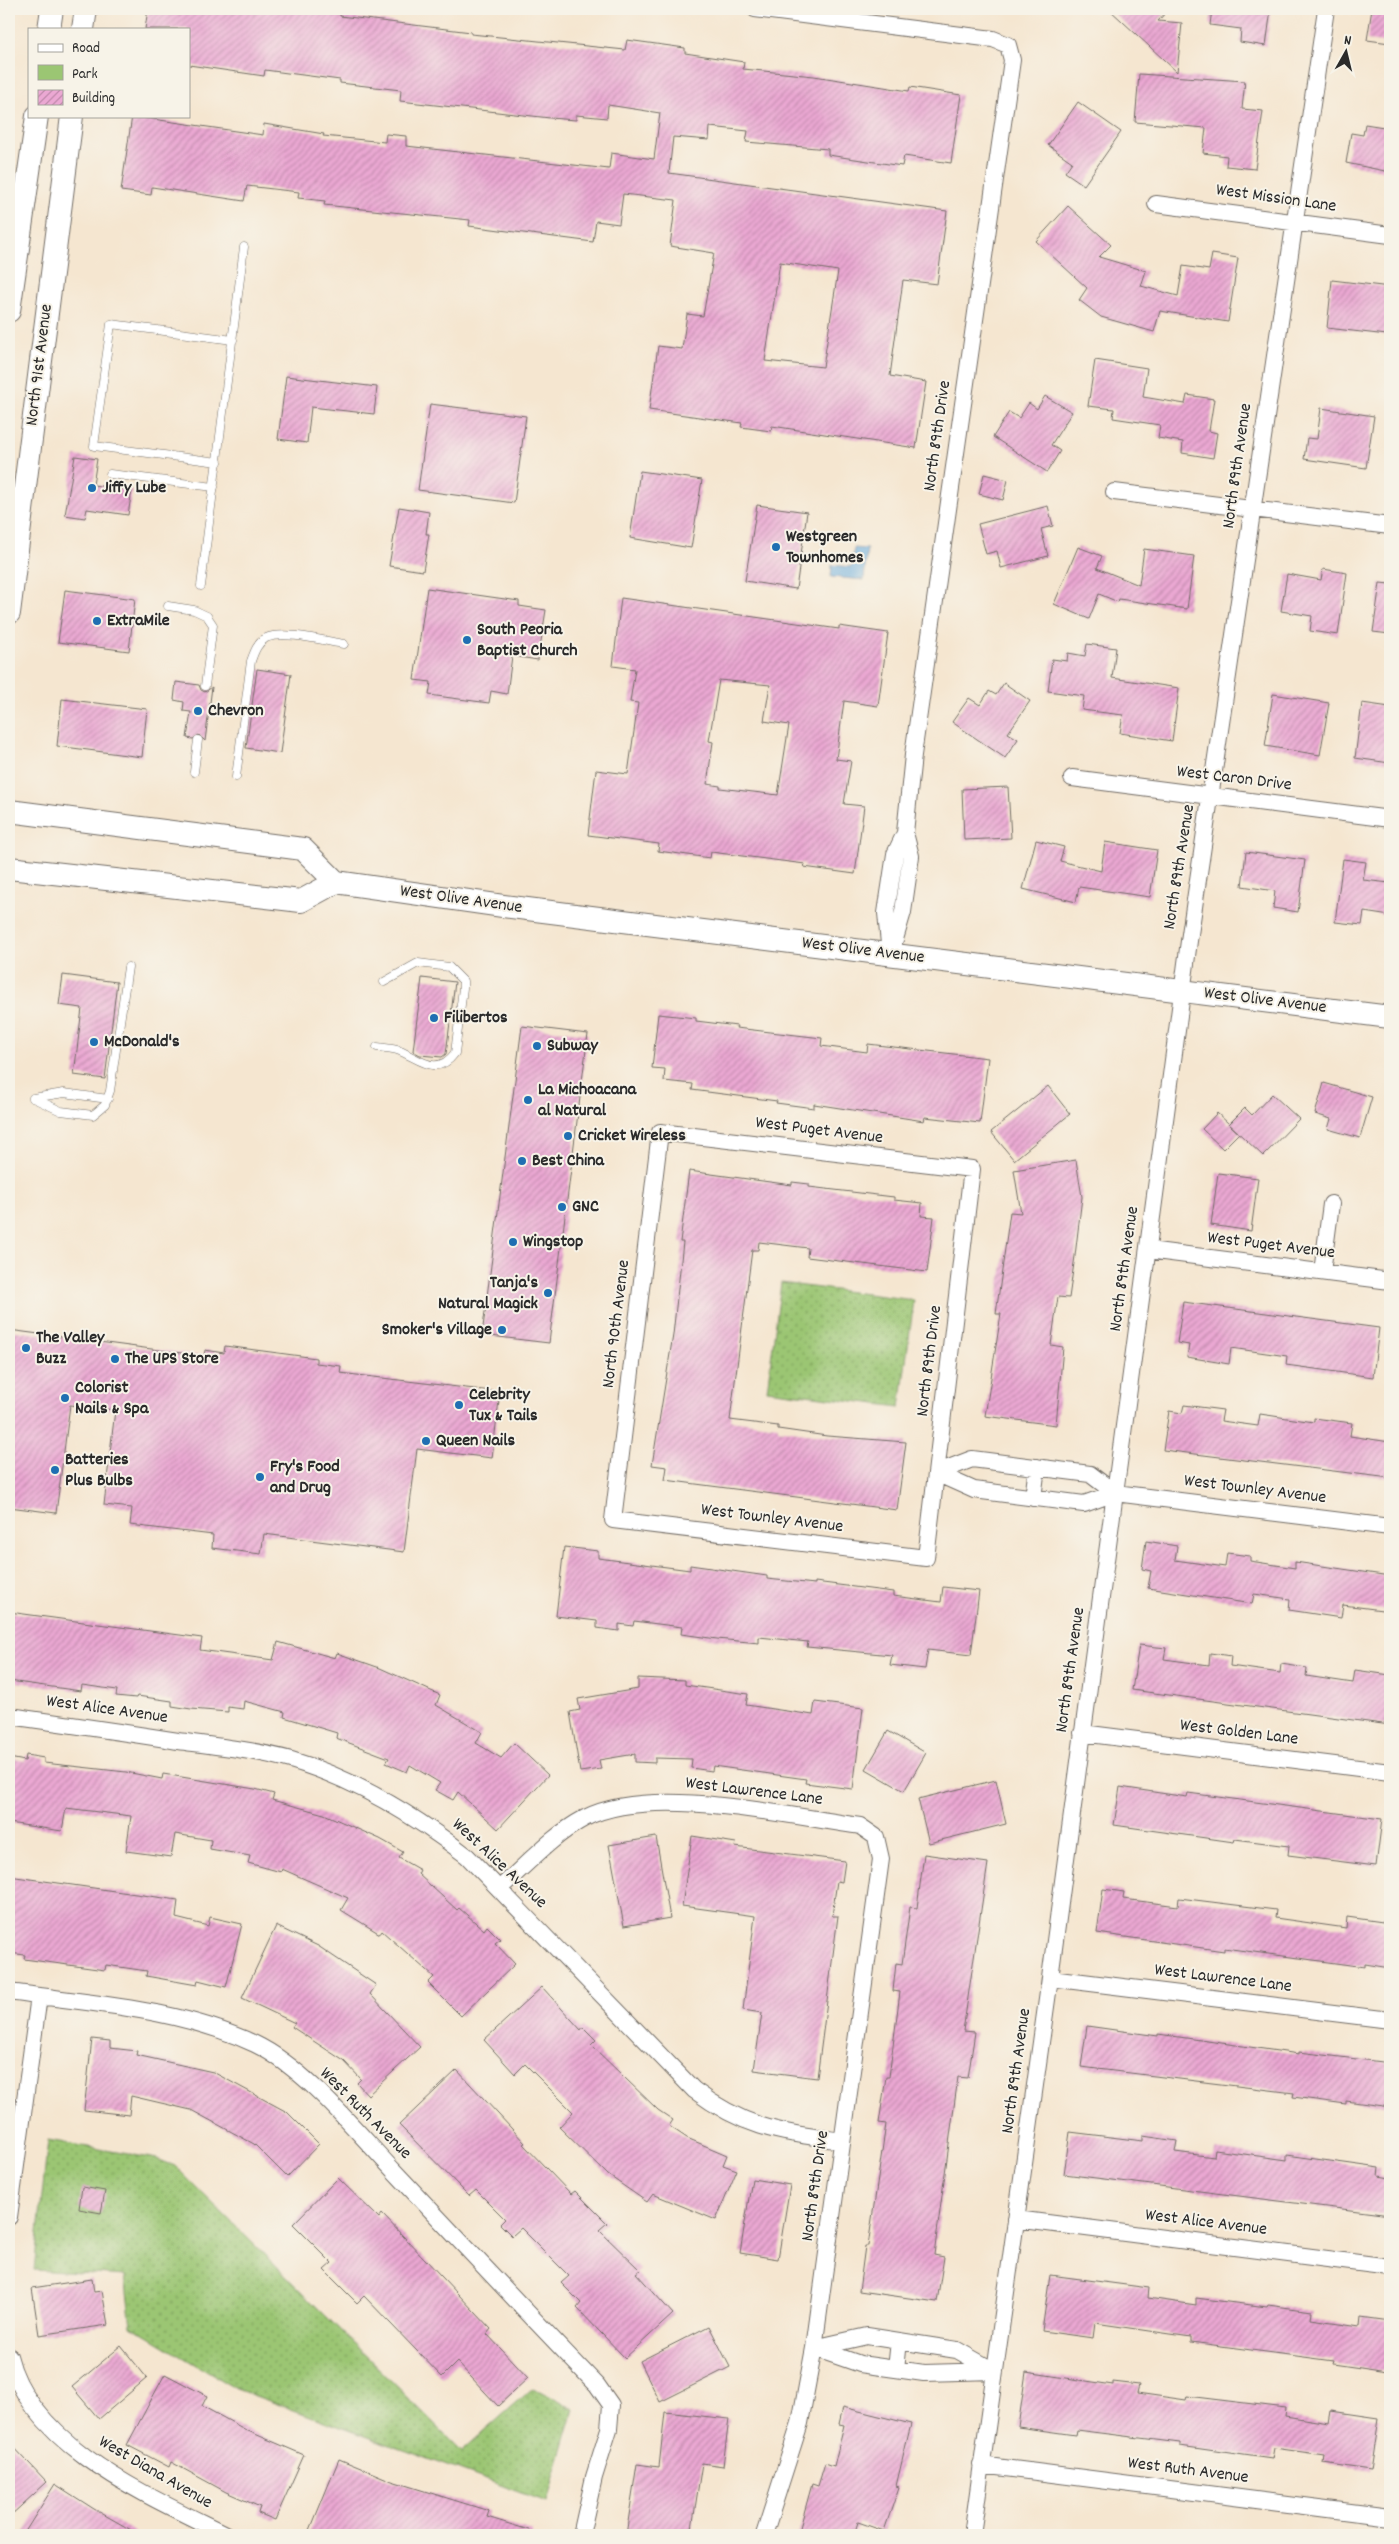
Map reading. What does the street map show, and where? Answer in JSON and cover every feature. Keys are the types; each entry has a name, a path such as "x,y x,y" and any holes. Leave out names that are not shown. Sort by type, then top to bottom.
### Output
{"main road":[{"path":"49,28 52,9"},
{"path":"83,28 86,9"},
{"path":"9,311 37,118"},
{"name":"North 91st Avenue","path":"9,613 17,476 58,218 72,118"},
{"path":"23,212 58,218"},
{"path":"9,811 303,849 336,882 301,901 9,868"},
{"name":"West Olive Avenue","path":"336,882 503,906 1390,1017"}],"street":[{"name":"North 89th Drive","path":"755,9 993,39 1008,45 1012,60 913,755 905,834 895,854 886,913 890,954"},
{"name":"North 89th Avenue","path":"972,2535 1050,1978 1182,990 1326,9"},
{"name":"West Mission Lane","path":"1156,204 1390,235"},
{"path":"1114,492 1390,526"},
{"name":"West Caron Drive","path":"1072,778 1390,819"},
{"name":"West Puget Avenue","path":"660,1132 972,1170"},
{"name":"North 90th Avenue","path":"614,1520 660,1132"},
{"name":"North 89th Drive","path":"926,1558 972,1170"},
{"path":"1322,1272 1331,1204"},
{"name":"West Puget Avenue","path":"1148,1250 1390,1281"},
{"path":"936,1473 972,1459 1090,1474 1114,1493"},
{"path":"1033,1498 1037,1467"},
{"name":"West Townley Avenue","path":"936,1473 974,1490 1033,1498 1084,1504 1114,1493 1390,1527"},
{"name":"West Townley Avenue","path":"614,1520 926,1558"},
{"name":"West Alice Avenue","path":"9,1716 243,1750 290,1760 335,1776 429,1826 467,1856 694,2090 720,2110 755,2125 785,2133 842,2141"},
{"name":"West Golden Lane","path":"1082,1733 1390,1772"},
{"name":"West Lawrence Lane","path":"500,1888 552,1841 586,1818 623,1807 697,1803 860,1826 876,1836"},
{"name":"North 89th Drive","path":"764,2535 800,2423 814,2348 881,1859 876,1836"},
{"name":"West Lawrence Lane","path":"1050,1978 1390,2020"},
{"name":"West Ruth Avenue","path":"9,1992 175,2016 216,2028 257,2045 296,2072 346,2120 597,2385 611,2405 609,2430 594,2477 581,2535"},
{"path":"9,2217 10,2192 39,1996"},
{"name":"West Alice Avenue","path":"1016,2219 1390,2267"},
{"path":"814,2348 867,2336 957,2350 994,2371"},
{"path":"896,2369 900,2341"},
{"path":"814,2348 860,2364 896,2369 939,2374 994,2371"},
{"name":"West Diana Avenue","path":"11,2363 48,2424 72,2447 120,2480 227,2535"},
{"name":"West Ruth Avenue","path":"981,2465 1390,2518"}],"lane":[{"path":"201,586 244,247"},
{"path":"218,462 94,446 111,324 233,340"},
{"path":"110,474 214,487"},
{"path":"168,606 194,610 207,616 213,625 205,686"},
{"path":"236,777 251,661 256,647 266,638 282,635 344,644"},
{"path":"194,772 198,740"},
{"path":"376,1047 399,1051 422,1064 444,1065 455,1053 463,988 463,981 449,967 418,963 384,982"},
{"path":"108,1099 64,1093 33,1098 61,1111 93,1115 100,1112 108,1099 128,967"}],"green space":[{"path":"781,1283 914,1300 900,1407 767,1390"},
{"path":"48,2140 157,2159 175,2166 462,2451 533,2388 574,2409 547,2502 236,2389 131,2326 125,2276 34,2270"}],"water":[{"path":"854,548 867,549 864,580 831,577 832,565 851,567"}],"building":[{"path":"148,9 318,9 340,11 340,16 471,32 471,34 625,50 627,40 685,48 685,53 744,62 743,69 814,76 909,91 910,87 961,95 951,163 904,156 902,166 828,155 828,149 746,142 748,131 710,127 709,140 673,137 669,173 947,211 937,284 903,280 890,376 926,382 916,448 772,426 771,431 741,427 742,423 649,410 658,346 682,349 687,314 703,316 714,253 670,246 676,200 623,194 619,224 596,221 593,242 469,226 470,220 324,205 325,201 298,198 299,192 247,186 244,201 152,187 151,195 121,191 132,118 146,118 263,135 264,124 324,134 323,136 385,142 386,134 406,136 406,146 609,169 611,153 654,159 660,113 608,105 607,118 576,115 576,120 550,118 400,101 401,90 340,83 340,80 265,70 264,76 190,65 190,28 145,28","holes":["780,262 838,271 823,367 765,361"]},
{"path":"1109,9 1169,9 1158,21 1182,23 1177,72"},
{"path":"1212,9 1271,9 1266,46 1240,42 1241,29 1210,25"},
{"path":"1372,9 1390,9 1390,43 1367,40"},
{"path":"1139,74 1245,81 1242,109 1263,111 1255,169 1226,166 1227,156 1203,153 1206,128 1135,122"},
{"path":"1078,102 1121,132 1084,185 1065,172 1072,162 1048,145"},
{"path":"1365,124 1390,128 1390,172 1346,163 1351,133 1363,135"},
{"path":"1068,206 1111,245 1099,257 1146,271 1141,286 1178,296 1183,266 1209,270 1212,254 1238,258 1228,322 1160,311 1154,332 1101,317 1079,300 1087,288 1036,241"},
{"path":"1332,280 1390,287 1387,335 1327,328"},
{"path":"1095,360 1147,368 1143,397 1185,404 1187,395 1214,399 1209,431 1217,433 1213,458 1182,453 1183,442 1158,438 1160,425 1113,418 1114,409 1088,406"},
{"path":"286,376 377,387 374,414 311,407 307,443 278,439"},
{"path":"1045,396 1072,412 1051,445 1060,451 1047,472 993,437 1009,412 1019,418 1029,403 1037,409"},
{"path":"430,404 526,416 514,503 418,490"},
{"path":"1321,408 1374,416 1366,468 1304,459 1307,438 1317,439"},
{"name":"Jiffy Lube","path":"75,456 97,459 93,485 132,490 128,515 87,509 85,518 65,515"},
{"path":"640,471 702,480 691,548 630,538"},
{"path":"984,474 1008,480 1003,500 979,494"},
{"name":"Westgreen Townhomes","path":"757,505 807,512 796,589 745,581"},
{"path":"1048,506 1053,526 1041,529 1048,556 1001,568 997,551 986,554 978,524"},
{"path":"399,507 429,512 426,534 429,534 423,571 389,566"},
{"path":"1078,547 1102,556 1097,568 1139,585 1144,549 1194,556 1187,609 1119,599 1118,602 1099,594 1089,619 1054,604"},
{"path":"1323,569 1347,573 1338,635 1310,631 1312,616 1281,611 1287,574 1321,580"},
{"path":"1380,583 1390,584 1390,634 1373,632"},
{"name":"South Peoria Baptist Church","path":"427,588 519,601 519,606 546,610 538,660 512,656 507,694 491,691 489,703 429,695 431,682 414,680"},
{"name":"ExtraMile","path":"65,590 135,599 129,651 58,642"},
{"path":"621,598 839,629 839,626 888,633 878,706 844,701 836,759 851,761 844,804 864,806 855,874 804,867 805,864 711,852 710,858 658,851 659,844 588,835 596,770 628,774 638,703 630,702 635,669 613,666","holes":["719,680 770,685 764,721 789,725 778,795 720,788 720,786 707,784 713,742 709,741"]},
{"path":"1087,644 1116,648 1112,678 1179,688 1172,741 1120,733 1123,715 1082,710 1084,696 1048,691 1052,659 1067,661 1068,653 1085,656"},
{"path":"257,669 291,674 280,753 246,748"},
{"name":"Chevron","path":"176,682 199,685 201,690 205,692 212,687 205,741 199,735 193,739 187,738 191,712 183,711 184,702 174,700"},
{"path":"1004,683 1030,701 1008,733 1018,739 1005,758 952,722 969,698 980,705 989,691 996,695"},
{"path":"1273,694 1329,703 1320,755 1265,746"},
{"path":"62,699 147,709 142,757 57,746"},
{"path":"1362,703 1390,707 1390,763 1355,758"},
{"path":"1008,787 1011,838 964,840 962,789"},
{"path":"1036,840 1064,847 1060,861 1101,871 1105,842 1157,850 1150,897 1079,887 1076,902 1023,889"},
{"path":"1246,852 1305,860 1298,912 1273,908 1275,891 1242,886"},
{"path":"1343,859 1366,862 1363,880 1390,883 1390,916 1364,912 1362,925 1335,922"},
{"name":"McDonald's","path":"63,975 117,982 105,1079 74,1075 82,1008 59,1005"},
{"name":"Filibertos","path":"422,978 455,982 446,1054 442,1057 420,1055 413,1051"},
{"path":"658,1014 696,1018 696,1021 737,1026 736,1028 822,1038 821,1046 867,1052 868,1044 988,1058 980,1123 925,1117 924,1121 814,1104 814,1108 776,1103 777,1101 692,1090 693,1084 664,1081 665,1069 652,1068"},
{"path":"522,1026 588,1034 549,1343 482,1335"},
{"path":"1324,1083 1372,1097 1360,1138 1328,1129 1331,1119 1315,1114"},
{"path":"1048,1086 1070,1114 1014,1160 991,1132"},
{"path":"1272,1094 1299,1119 1263,1156 1229,1124 1245,1108 1252,1115"},
{"path":"1217,1113 1239,1133 1223,1149 1202,1129"},
{"path":"1076,1160 1082,1197 1075,1256 1069,1298 1058,1297 1051,1345 1063,1347 1056,1425 985,1416 1001,1314 996,1314 1010,1212 1021,1213 1014,1170"},
{"path":"689,1171 792,1185 792,1182 809,1184 809,1187 894,1197 894,1200 922,1203 921,1216 934,1217 927,1272 807,1257 808,1248 759,1242 758,1250 752,1250 730,1420 778,1426 778,1429 827,1436 906,1442 897,1510 665,1480 667,1467 652,1465 673,1335 683,1242 680,1242"},
{"path":"1218,1173 1258,1178 1251,1231 1211,1225"},
{"path":"1183,1302 1379,1328 1373,1377 1286,1365 1287,1356 1231,1348 1229,1364 1187,1357 1189,1345 1177,1343"},
{"name":"Fry's Food and Drug","path":"9,1330 204,1356 205,1350 224,1353 225,1346 316,1358 316,1363 341,1366 340,1373 500,1392 492,1458 417,1449 404,1552 264,1534 261,1554 212,1548 213,1535 130,1525 132,1508 104,1505 115,1410 70,1405 56,1513 9,1507"},
{"path":"1184,1405 1223,1410 1221,1421 1258,1426 1260,1414 1314,1422 1314,1418 1352,1423 1350,1436 1390,1442 1390,1478 1163,1450 1169,1411 1182,1413"},
{"path":"1146,1541 1177,1546 1175,1560 1225,1567 1227,1553 1250,1556 1250,1561 1295,1568 1295,1562 1390,1576 1390,1611 1343,1605 1341,1618 1289,1610 1290,1599 1254,1594 1252,1604 1148,1588 1151,1571 1142,1569"},
{"path":"564,1547 598,1551 598,1558 690,1570 690,1565 767,1576 767,1579 815,1584 815,1582 893,1592 893,1596 941,1602 943,1587 979,1591 971,1655 928,1650 925,1669 890,1665 892,1655 807,1647 808,1642 759,1637 759,1643 717,1639 681,1634 682,1627 634,1621 633,1626 619,1624 619,1631 597,1628 597,1621 556,1616"},
{"path":"9,1612 202,1638 200,1650 273,1660 278,1642 335,1658 337,1653 380,1668 440,1695 436,1705 482,1732 476,1743 501,1758 514,1743 548,1775 498,1829 458,1792 453,1800 435,1790 440,1783 410,1765 407,1772 386,1763 389,1758 336,1738 337,1733 284,1717 285,1712 244,1701 243,1709 228,1707 228,1712 191,1709 172,1706 172,1701 137,1696 136,1698 116,1696 117,1690 82,1685 81,1691 9,1681"},
{"path":"1139,1645 1166,1648 1164,1659 1209,1665 1210,1653 1231,1656 1230,1666 1280,1673 1281,1664 1307,1668 1306,1676 1353,1683 1355,1670 1390,1675 1390,1725 1132,1690"},
{"path":"638,1678 685,1680 685,1685 748,1694 746,1705 813,1715 815,1702 863,1708 853,1789 805,1783 806,1779 713,1766 712,1771 691,1768 692,1759 655,1758 655,1763 635,1762 635,1754 599,1760 601,1769 580,1772 570,1712 580,1710 578,1699 638,1689"},
{"path":"888,1731 926,1753 904,1791 866,1769"},
{"path":"26,1755 44,1758 44,1763 126,1772 162,1779 163,1774 255,1789 274,1794 272,1800 324,1814 380,1839 403,1852 399,1858 420,1870 418,1874 457,1910 459,1908 484,1930 487,1926 500,1939 495,1943 515,1964 461,2016 428,1983 434,1977 382,1931 380,1934 341,1910 348,1898 282,1869 281,1872 248,1863 250,1856 210,1849 211,1840 175,1834 171,1857 126,1851 131,1816 66,1808 62,1831 9,1823 9,1758 25,1761"},
{"path":"996,1780 1006,1824 929,1843 918,1799"},
{"path":"1120,1787 1187,1797 1188,1793 1382,1819 1376,1866 1288,1855 1289,1846 1235,1839 1234,1842 1114,1825"},
{"path":"692,1836 736,1843 735,1847 845,1861 842,1882 837,1881 832,1916 838,1916 817,2078 754,2070 762,2013 743,2010 755,1916 682,1906"},
{"path":"656,1837 670,1918 624,1926 609,1845"},
{"path":"924,1854 988,1863 963,2031 975,2032 968,2078 958,2077 934,2255 944,2257 937,2302 859,2291 865,2246 868,2246 886,2124 879,2123 886,2077 889,2077 900,1992 893,1991 896,1963 902,1964 910,1907 917,1908"},
{"path":"9,1876 178,1900 176,1918 208,1926 210,1917 242,1924 226,1987 198,1980 197,1985 146,1976 147,1971 106,1965 105,1970 24,1959 25,1955 9,1953"},
{"path":"1103,1889 1124,1892 1123,1899 1178,1906 1179,1898 1276,1910 1275,1918 1346,1928 1347,1917 1390,1923 1390,1968 1365,1964 1365,1967 1224,1948 1224,1951 1097,1933"},
{"path":"276,1926 318,1946 376,1985 370,1994 420,2047 368,2095 357,2083 361,2079 344,2061 292,2027 295,2023 242,1998"},
{"path":"542,1987 581,2030 583,2027 596,2040 591,2045 658,2110 673,2120 669,2126 687,2138 727,2155 723,2165 737,2170 716,2220 653,2194 647,2202 608,2175 559,2127 573,2112 525,2064 515,2074 484,2040"},
{"path":"1087,2026 1299,2054 1299,2052 1390,2063 1390,2107 1346,2101 1346,2104 1293,2097 1294,2093 1081,2067"},
{"path":"92,2039 110,2041 110,2048 137,2051 136,2055 213,2072 287,2112 319,2144 287,2177 254,2144 191,2110 131,2096 129,2115 84,2110"},
{"path":"457,2070 571,2194 575,2191 607,2223 599,2230 640,2270 636,2273 673,2314 625,2358 577,2308 581,2303 561,2283 569,2276 521,2228 512,2236 500,2224 505,2219 476,2190 469,2196 399,2125"},
{"path":"1070,2132 1143,2141 1143,2136 1177,2141 1175,2152 1214,2157 1215,2150 1287,2160 1287,2155 1380,2168 1379,2176 1390,2178 1390,2215 1064,2174"},
{"path":"338,2178 379,2218 382,2214 425,2259 491,2329 487,2334 528,2378 498,2406 457,2362 442,2377 364,2296 357,2303 324,2270 332,2263 293,2224"},
{"path":"752,2179 790,2185 778,2259 740,2253"},
{"path":"82,2187 105,2191 101,2213 79,2209"},
{"path":"1050,2275 1149,2288 1148,2298 1196,2305 1196,2298 1267,2307 1268,2305 1312,2311 1311,2319 1360,2326 1361,2317 1390,2321 1388,2372 1333,2364 1334,2361 1191,2342 1191,2337 1095,2323 1093,2338 1042,2331"},
{"path":"92,2279 94,2292 102,2291 108,2325 39,2335 32,2288"},
{"path":"709,2326 730,2367 660,2402 640,2361"},
{"path":"121,2346 147,2378 99,2419 72,2387"},
{"path":"1026,2372 1113,2385 1113,2382 1139,2385 1137,2393 1186,2400 1187,2396 1286,2408 1285,2416 1329,2423 1331,2411 1379,2418 1371,2470 1323,2463 1324,2455 1274,2448 1272,2459 1180,2446 1180,2443 1076,2430 1075,2435 1018,2427"},
{"path":"165,2374 207,2396 202,2406 248,2431 304,2455 275,2520 258,2513 260,2507 226,2492 171,2462 169,2467 127,2445"},
{"path":"843,2407 911,2424 896,2486 899,2487 884,2531 858,2522 854,2535 798,2535 812,2484 818,2486 825,2463 834,2466 844,2425 839,2424"},
{"path":"665,2412 729,2419 723,2466 702,2463 691,2535 626,2535 637,2464 659,2467"},
{"path":"9,2442 47,2482 9,2517"},
{"path":"339,2459 392,2481 489,2511 487,2517 532,2531 532,2535 308,2535"},
{"path":"55,2484 94,2509 140,2535 23,2535"}],"place":[{"name":"Jiffy Lube","path":"92,488"},
{"name":"Westgreen Townhomes","path":"776,547"},
{"name":"ExtraMile","path":"97,621"},
{"name":"South Peoria Baptist Church","path":"467,640"},
{"name":"Chevron","path":"198,711"},
{"name":"Filibertos","path":"434,1018"},
{"name":"McDonald's","path":"94,1042"},
{"name":"Subway","path":"537,1046"},
{"name":"La Michoacana al Natural","path":"528,1100"},
{"name":"Cricket Wireless","path":"568,1136"},
{"name":"Best China","path":"522,1161"},
{"name":"GNC","path":"562,1207"},
{"name":"Wingstop","path":"513,1242"},
{"name":"Tanja's Natural Magick","path":"548,1293"},
{"name":"Smoker's Village","path":"502,1330"},
{"name":"The Valley Buzz","path":"26,1348"},
{"name":"The UPS Store","path":"115,1359"},
{"name":"Colorist Nails & Spa","path":"65,1398"},
{"name":"Celebrity Tux & Tails","path":"459,1405"},
{"name":"Queen Nails","path":"426,1441"},
{"name":"Batteries Plus Bulbs","path":"55,1470"},
{"name":"Fry's Food and Drug","path":"260,1477"}]}
